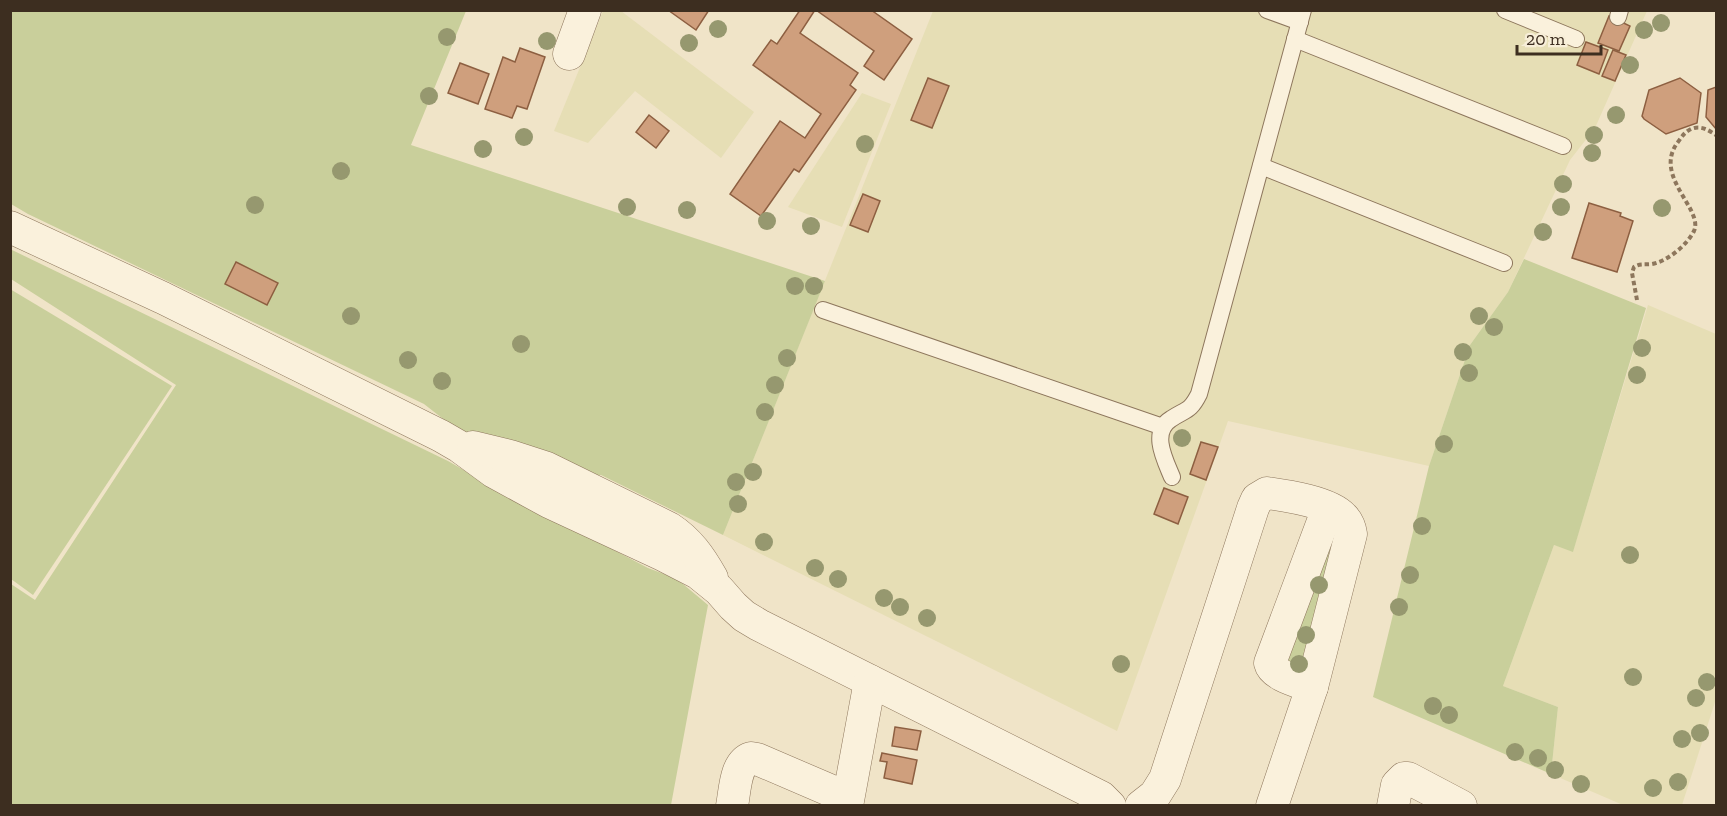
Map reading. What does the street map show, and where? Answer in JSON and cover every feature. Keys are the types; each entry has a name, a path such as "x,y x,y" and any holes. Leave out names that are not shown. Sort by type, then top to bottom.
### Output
{"street":[{"path":"569,54 585,10"},
{"path":"17,228 441,436 494,472 529,491 698,573 719,590 744,616 1101,797 1110,806"},
{"path":"1141,806 1155,795 1165,779 1253,508 1257,499 1267,493 1314,502 1338,512 1345,519 1351,534 1312,687 1272,806"},
{"path":"1312,687 1278,673 1272,669 1270,663 1328,508"},
{"path":"732,806 740,769 743,763 751,758 847,802 870,681"},
{"path":"1393,806 1397,785 1404,778 1408,778 1461,806"}],"lane":[{"path":"1172,477 1160,443 1163,427 1172,418 1190,409 1199,394 1301,16 1267,10"},
{"path":"1505,10 1576,39"},
{"path":"1295,39 1563,146"},
{"path":"1261,165 1504,263"},
{"path":"823,310 1163,427"}],"path":[{"path":"1637,300 1632,273 1634,267 1654,263 1674,253 1686,242 1696,227 1693,212 1677,188 1671,167 1674,147 1684,134 1692,129 1701,127 1716,135"}],"shaded area":[{"path":"603,11 621,11 754,112 721,158 635,91 588,143 554,131"},
{"path":"933,11 1647,11 1595,128 1570,160 1508,292 1470,345 1429,466 1228,421 1117,731 723,535"},
{"path":"862,93 891,104 842,227 788,207"},
{"path":"1648,305 1716,334 1716,699 1682,805 1623,805 1551,774 1558,707 1503,686 1554,545 1573,551"}],"green space":[{"path":"11,11 466,11 411,145 825,281 723,535 601,475 593,476 456,429 424,404 11,204"},
{"path":"10,249 448,461 648,568 672,577 708,605 671,805 11,805 11,584 35,600 176,385 11,279"},
{"path":"1524,259 1646,308 1573,552 1554,545 1503,686 1558,707 1551,774 1373,697 1429,466 1470,345 1508,292"},
{"path":"10,289 172,386 33,595 11,579"},
{"path":"1331,532 1335,538 1303,667 1286,665"}],"building":[{"path":"668,10 709,10 696,30"},
{"path":"800,10 815,10 800,33 858,73 850,85 856,90 799,172 794,169 761,216 730,194 780,121 805,138 821,114 753,65 771,40 777,44"},
{"path":"816,10 871,10 912,39 884,80 864,66 874,51"},
{"path":"1609,16 1630,26 1619,51 1598,43"},
{"path":"1586,42 1608,50 1599,74 1577,65"},
{"path":"520,48 545,57 527,109 517,106 512,118 485,109 503,57 515,62"},
{"path":"1613,50 1626,55 1615,81 1602,76"},
{"path":"460,63 489,74 478,104 448,93"},
{"path":"928,78 949,86 932,128 911,120"},
{"path":"1680,78 1701,93 1697,123 1666,134 1642,116 1649,90"},
{"path":"1716,87 1716,129 1706,117 1708,90"},
{"path":"649,115 669,131 656,148 636,132"},
{"path":"863,194 880,201 868,232 850,225"},
{"path":"1589,203 1621,213 1620,216 1633,221 1617,272 1572,258"},
{"path":"236,262 278,283 267,305 225,284"},
{"path":"1201,442 1218,447 1206,480 1190,474"},
{"path":"1164,488 1188,497 1178,524 1154,514"},
{"path":"895,727 921,731 917,750 892,746"},
{"path":"882,753 917,760 912,784 884,778 887,762 880,761"}]}
